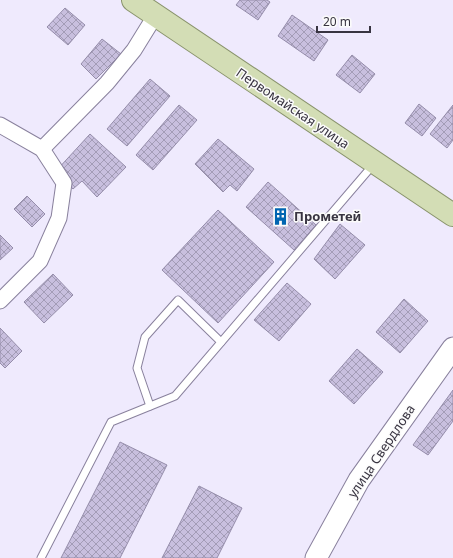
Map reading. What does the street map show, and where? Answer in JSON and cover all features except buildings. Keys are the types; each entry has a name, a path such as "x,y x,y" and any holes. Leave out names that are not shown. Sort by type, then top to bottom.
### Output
{"main road":[{"name":"Первомайская улица","path":"133,0 453,215"},
{"name":"улица Свердлова","path":"316,558 359,480 453,348"}],"street":[{"path":"42,149 107,83 134,50 155,16"},
{"path":"0,125 42,149 64,183 59,218 40,261 0,301"}],"lane":[{"path":"41,558 111,422 175,396 375,163"},
{"path":"150,406 138,368 145,337 178,300 221,342"}],"place":[{"name":"Прометей","path":"281,216"}]}
